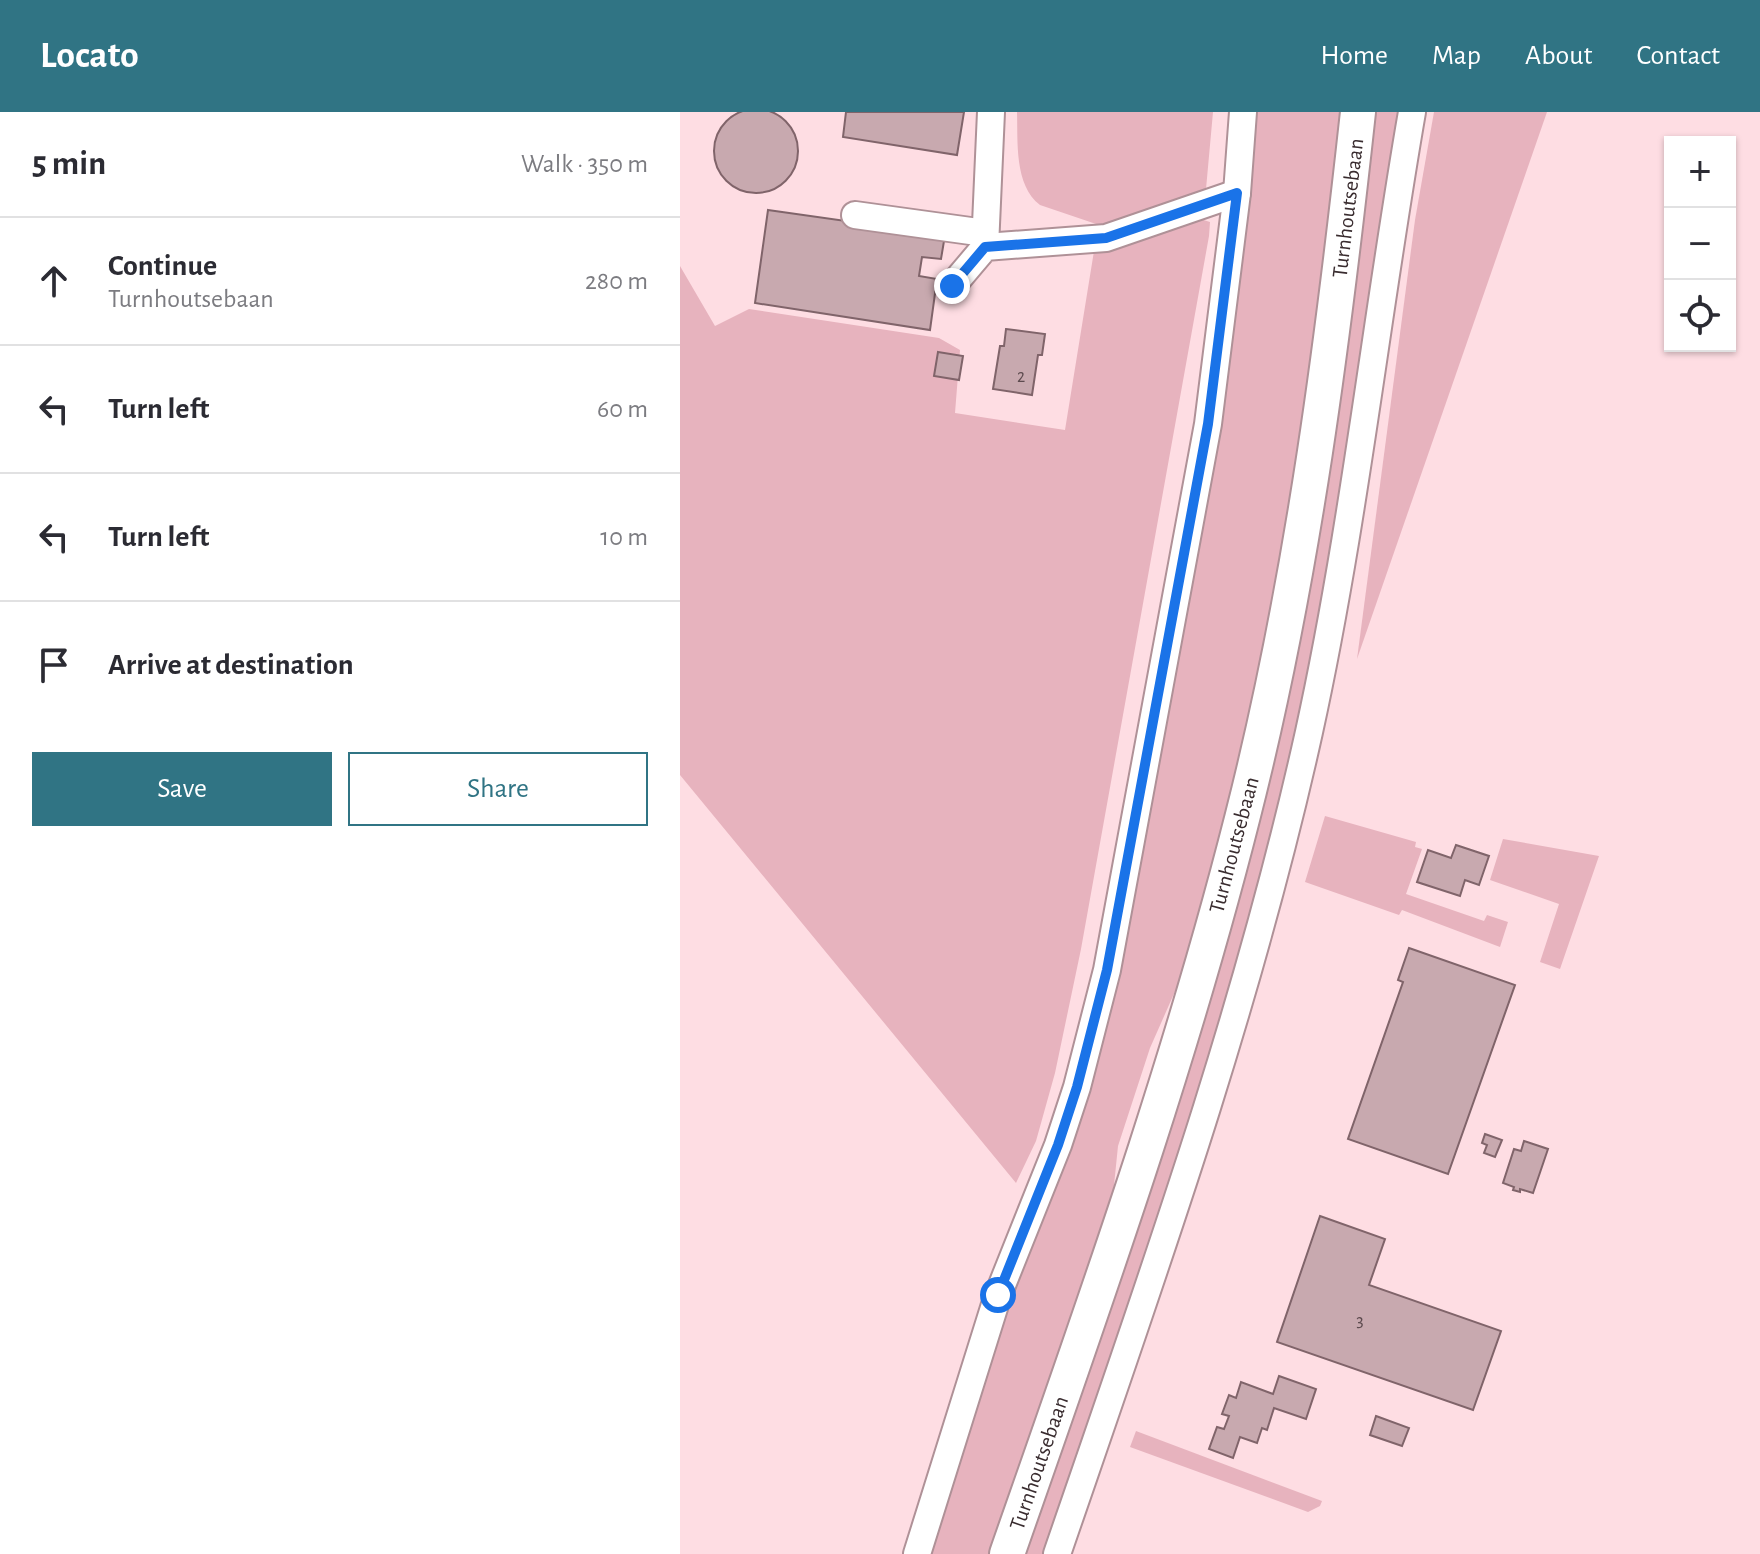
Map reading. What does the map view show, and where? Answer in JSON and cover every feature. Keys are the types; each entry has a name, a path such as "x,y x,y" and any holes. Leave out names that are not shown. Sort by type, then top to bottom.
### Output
{"main road":[{"name":"Turnhoutsebaan","path":"1007,1554 1105,1274 1176,1055 1250,787 1282,642 1326,392 1358,112"}],"street":[{"path":"952,286 985,240 991,112"},
{"path":"917,1554 998,1295 1058,1145 1107,970 1208,424 1237,193 1243,112"},
{"name":"Turnhoutsebaan","path":"1057,1554 1197,1139 1257,941 1301,762 1349,525 1412,112"},
{"path":"855,215 985,240 1106,238 1237,193"}],"shaded area":[{"path":"1017,112 1213,112 1206,189 1102,226 1040,205 1026,186 1019,162"},
{"path":"1253,112 1343,112 1318,337 1270,628 1235,783 1188,962 1150,1048 1118,1146 1112,1205 991,1554 927,1554 987,1357 1071,1135"},
{"path":"1375,112 1403,112 1364,374 1296,741 1223,1020 1050,1554 1023,1554 1156,1167"},
{"path":"1434,112 1547,112 1357,659 1415,220"},
{"path":"1194,217 1210,222 1209,236 1081,949 1055,1073 1036,1141 1016,1183 680,775 680,266 715,326 749,309 939,338 960,350 955,413 1065,430 1094,251"},
{"path":"1325,816 1416,842 1415,847 1422,849 1406,894 1484,921 1487,915 1508,922 1500,947 1402,910 1399,915 1305,882"},
{"path":"1503,839 1599,856 1560,969 1540,962 1559,904 1490,880"},
{"path":"1136,1431 1322,1501 1320,1506 1308,1512 1130,1447"}],"building":[{"path":"748,109 764,109 780,116 791,127 798,151 795,167 786,181 764,193 748,193 732,186 721,175 714,159 714,143 721,127 732,116"},
{"path":"846,112 964,112 957,155 843,137"},
{"path":"768,210 945,235 941,259 922,257 919,276 937,279 930,330 755,303"},
{"path":"1006,329 1045,334 1042,355 1038,355 1032,395 993,389"},
{"path":"938,352 963,356 959,380 934,376"},
{"path":"1456,845 1489,856 1479,885 1465,880 1460,896 1417,882 1428,850 1451,858"},
{"path":"1409,948 1515,985 1448,1174 1348,1139 1403,982 1398,980"},
{"path":"1485,1134 1502,1140 1495,1157 1484,1153 1487,1145 1482,1143"},
{"path":"1524,1141 1548,1149 1533,1193 1513,1190 1514,1187 1503,1183 1514,1149 1521,1151"},
{"path":"1320,1216 1385,1239 1369,1285 1501,1331 1473,1410 1277,1342"},
{"path":"1279,1376 1316,1389 1306,1419 1274,1408 1267,1430 1262,1428 1257,1443 1240,1437 1233,1458 1209,1449 1217,1427 1224,1429 1229,1416 1222,1414 1229,1395 1236,1398 1241,1382 1273,1394"},
{"path":"1376,1416 1409,1428 1402,1446 1370,1435"}],"route":[{"path":"952,286 985,247 1106,238 1237,193 1208,424 1107,970 1077,1087 1058,1145 998,1295"}]}
